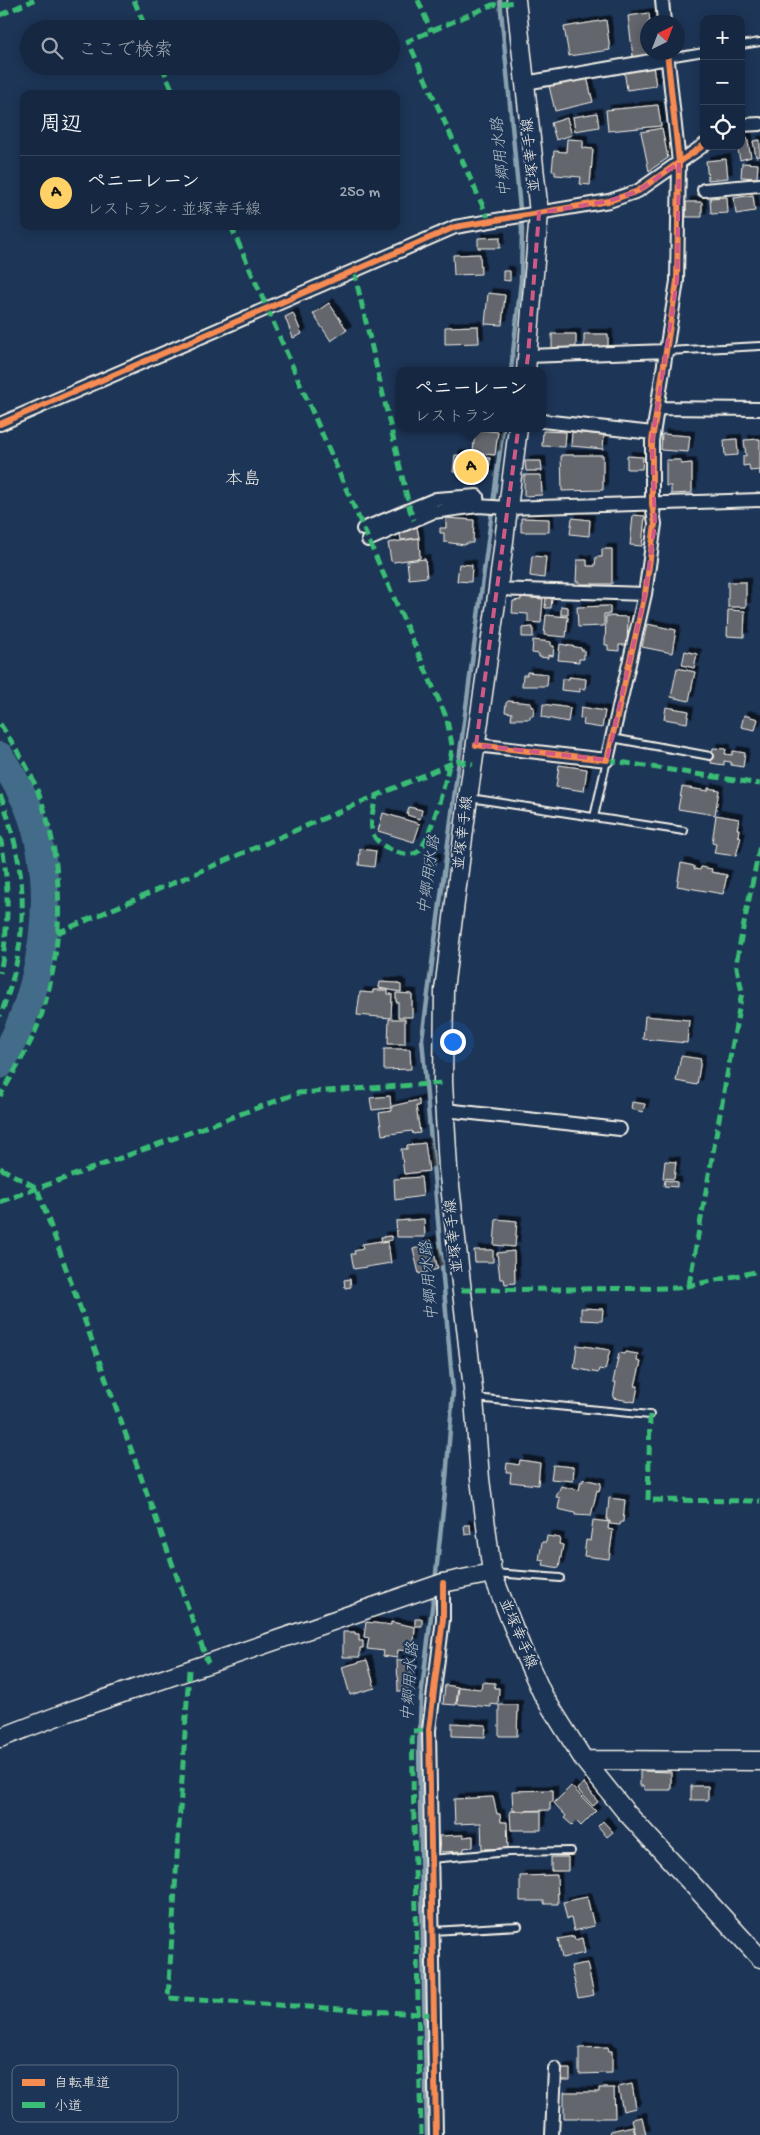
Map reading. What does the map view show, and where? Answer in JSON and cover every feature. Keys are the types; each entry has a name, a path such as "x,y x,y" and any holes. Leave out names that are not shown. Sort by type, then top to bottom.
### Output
{"main road":[{"name":"並塚幸手線","path":"516,0 539,213 527,363"},
{"name":"並塚幸手線","path":"518,432 444,990 443,1083 448,1168 474,1398 480,1479 492,1573 522,1649 543,1695 584,1760 625,1811 760,1958"},
{"path":"0,1738 91,1704 443,1583 492,1573"},
{"path":"584,1760 760,1761"}],"street":[{"path":"662,0 663,15"},
{"path":"525,83 642,60"},
{"path":"476,745 607,760 644,594 655,524 652,504 653,433 677,281 678,163 668,60"},
{"path":"745,125 760,124"},
{"path":"0,424 455,227 609,201 638,191 700,148"},
{"path":"704,190 760,185"},
{"path":"527,363 666,351"},
{"path":"657,408 760,409"},
{"path":"546,421 653,433"},
{"path":"366,535 433,512 478,506 508,508 760,500"},
{"path":"498,589 644,594"},
{"path":"445,1110 620,1129"},
{"path":"436,2135 428,1730 443,1619 443,1583"},
{"path":"552,2135 555,2069"}],"lane":[{"path":"745,44 760,42"},
{"path":"685,54 700,52"},
{"path":"666,351 760,346"},
{"path":"612,738 710,756"},
{"path":"594,817 607,760"},
{"path":"468,798 684,831"},
{"path":"474,1398 650,1415"},
{"path":"492,1573 560,1578"},
{"path":"430,1859 509,1852 571,1851"},
{"path":"432,1931 518,1926"}],"highlighted area":[{"path":"679,163 677,281 652,441 655,524 645,594 607,760 476,745 528,356 539,213 609,201 638,191"}],"building":[{"path":"649,13 649,15 640,15 640,56 633,57 628,16"},
{"path":"606,20 610,50 569,56 564,27"},
{"path":"653,66 656,86 627,90 624,70"},
{"path":"587,77 593,102 555,111 549,86"},
{"path":"658,105 661,126 608,131 606,110"},
{"path":"597,113 599,127 575,131 573,117"},
{"path":"567,118 572,135 556,140 551,123"},
{"path":"662,128 668,158 649,171 641,132"},
{"path":"745,137 747,137 751,157 740,160 738,150 745,150"},
{"path":"567,139 583,140 583,148 593,149 590,185 580,184 581,177 555,175 555,171 552,171 554,151 566,152"},
{"path":"760,140 760,156 756,157 753,141"},
{"path":"726,159 728,178 708,180 706,161"},
{"path":"742,163 758,164 757,178 741,177"},
{"path":"753,195 755,211 736,214 734,198"},
{"path":"727,197 728,213 711,214 710,198"},
{"path":"686,202 702,202 702,217 686,217"},
{"path":"500,237 500,248 478,248 478,238"},
{"path":"480,254 481,274 454,275 453,255"},
{"path":"503,271 510,271 510,281 503,280"},
{"path":"488,293 505,295 502,325 485,324"},
{"path":"329,303 347,330 331,341 313,314"},
{"path":"293,313 302,334 293,338 285,317"},
{"path":"478,326 479,343 445,344 445,327"},
{"path":"552,334 576,334 576,347 552,348"},
{"path":"584,334 608,334 608,349 584,348"},
{"path":"475,432 498,432 495,455 473,453"},
{"path":"543,432 566,432 565,447 542,446"},
{"path":"572,432 604,435 603,449 571,446"},
{"path":"662,434 690,436 688,452 661,450"},
{"path":"737,439 738,455 725,456 724,440"},
{"path":"760,439 760,470 750,471 749,465 743,466 743,456 746,456 744,440"},
{"path":"455,455 490,458 489,475 453,472"},
{"path":"561,455 603,455 603,490 562,491"},
{"path":"627,456 643,457 642,469 627,469"},
{"path":"666,460 681,460 681,464 692,463 692,493 671,494 671,486 666,486"},
{"path":"525,461 541,461 542,471 526,471"},
{"path":"524,475 541,475 542,495 524,496"},
{"path":"633,515 645,516 642,546 630,545"},
{"path":"446,518 474,520 473,543 466,543 465,545 444,542 444,533 440,533 440,528 446,528"},
{"path":"521,518 549,519 549,532 521,532"},
{"path":"572,518 590,520 589,536 570,534"},
{"path":"417,527 419,538 401,540 400,534"},
{"path":"419,538 420,558 391,561 388,543"},
{"path":"602,549 612,549 612,584 580,584 580,582 576,582 577,560 587,560 587,566 595,566 596,557 602,557"},
{"path":"532,556 546,557 544,578 530,576"},
{"path":"425,559 427,577 409,579 407,561"},
{"path":"459,564 472,565 471,582 457,581"},
{"path":"728,582 746,582 746,607 728,607"},
{"path":"521,597 543,599 541,623 528,622 528,614 512,613 513,601 521,600"},
{"path":"546,597 552,598 551,608 545,608"},
{"path":"561,606 568,607 568,615 561,615"},
{"path":"610,606 610,614 604,614 604,626 578,627 577,607"},
{"path":"728,610 745,611 744,637 727,636"},
{"path":"546,615 568,617 566,637 544,635"},
{"path":"606,616 628,617 627,645 619,645 619,651 608,650 608,645 605,645"},
{"path":"647,624 676,630 672,653 642,647"},
{"path":"533,627 533,637 522,637 522,628"},
{"path":"533,640 551,642 551,646 554,646 553,656 548,655 548,658 539,657 539,654 532,653"},
{"path":"560,644 581,648 581,650 584,650 584,659 579,659 579,662 558,660"},
{"path":"685,651 697,654 694,668 682,665"},
{"path":"677,668 695,672 689,701 671,697"},
{"path":"527,672 548,674 547,686 522,686 523,675 527,675"},
{"path":"569,677 586,679 585,689 580,688 580,692 561,690 562,679 569,679"},
{"path":"508,701 531,703 531,707 534,707 533,716 530,716 530,719 511,719 512,713 505,712"},
{"path":"543,704 570,708 568,722 542,717"},
{"path":"581,707 605,711 602,728 583,725 584,719 580,718"},
{"path":"666,707 689,711 687,723 664,719"},
{"path":"744,715 758,719 755,730 741,727"},
{"path":"713,748 726,749 725,754 732,755 733,751 745,753 743,767 731,765 731,762 724,761 724,765 711,763"},
{"path":"559,765 587,769 584,791 556,787"},
{"path":"682,787 708,791 708,788 719,790 715,815 678,809"},
{"path":"409,807 422,810 420,819 407,815"},
{"path":"383,813 420,824 414,842 378,831"},
{"path":"716,815 739,819 737,829 739,829 738,836 741,837 736,856 714,853 716,844 712,843"},
{"path":"360,849 376,851 374,867 359,865"},
{"path":"426,856 437,858 435,866 425,864"},
{"path":"681,863 694,866 694,869 700,870 701,867 712,869 711,872 727,875 723,894 677,886"},
{"path":"380,982 398,983 401,985 401,992 379,988"},
{"path":"373,990 388,990 388,994 392,994 391,1018 357,1015 360,992 373,993"},
{"path":"396,993 412,994 412,1017 398,1017"},
{"path":"645,1016 689,1020 687,1043 643,1039"},
{"path":"389,1019 405,1019 405,1044 388,1044"},
{"path":"384,1049 410,1049 411,1069 384,1070"},
{"path":"681,1056 701,1059 697,1085 676,1081"},
{"path":"390,1096 391,1108 372,1110 370,1098"},
{"path":"419,1100 419,1106 416,1106 420,1133 413,1134 412,1131 382,1135 379,1113 392,1111 392,1106"},
{"path":"632,1102 645,1104 643,1112 631,1109"},
{"path":"425,1143 429,1171 404,1174 401,1149 407,1149 407,1145"},
{"path":"665,1161 676,1162 674,1179 663,1178"},
{"path":"421,1177 423,1196 395,1200 394,1179"},
{"path":"665,1180 677,1182 677,1187 664,1186"},
{"path":"424,1219 425,1237 397,1237 396,1221"},
{"path":"496,1219 517,1221 515,1247 494,1245"},
{"path":"391,1236 392,1240 382,1242 381,1237"},
{"path":"431,1240 438,1269 419,1274 413,1249 420,1247 419,1244"},
{"path":"381,1241 381,1243 388,1242 391,1263 354,1269 351,1254 355,1254 354,1251 363,1249 362,1244"},
{"path":"474,1250 493,1250 493,1262 475,1262"},
{"path":"514,1251 515,1283 505,1284 504,1279 500,1279 497,1253"},
{"path":"350,1279 351,1287 345,1288 344,1280"},
{"path":"581,1308 603,1309 602,1321 581,1320"},
{"path":"577,1345 610,1350 605,1370 599,1369 598,1373 574,1368"},
{"path":"625,1352 638,1354 637,1361 641,1362 635,1386 638,1386 635,1402 613,1398 616,1382 613,1382 619,1353 624,1354"},
{"path":"520,1460 540,1463 538,1485 510,1482 511,1472 506,1472 507,1463 519,1465"},
{"path":"553,1465 574,1467 573,1481 551,1479"},
{"path":"583,1479 601,1483 599,1491 597,1490 591,1516 575,1515 575,1513 558,1509 560,1498 556,1497 561,1486 579,1490"},
{"path":"609,1498 625,1500 623,1522 620,1525 610,1524 610,1521 607,1521"},
{"path":"593,1520 609,1522 608,1529 613,1530 609,1559 584,1556 586,1540 590,1541"},
{"path":"464,1525 470,1525 471,1534 465,1535"},
{"path":"547,1536 560,1538 559,1544 563,1545 559,1568 543,1565 544,1561 539,1560 542,1542 546,1542"},
{"path":"415,1619 422,1619 422,1626 415,1626"},
{"path":"366,1622 391,1625 391,1622 415,1627 414,1643 410,1642 409,1651 398,1650 397,1658 383,1656 384,1651 367,1649 369,1638 364,1637"},
{"path":"343,1632 359,1634 359,1641 363,1641 363,1648 360,1648 360,1657 343,1657"},
{"path":"367,1660 375,1688 350,1695 342,1667"},
{"path":"397,1660 413,1660 413,1692 398,1692"},
{"path":"482,1682 495,1683 494,1688 499,1688 498,1705 491,1704 491,1707 457,1704 459,1687 481,1689"},
{"path":"445,1685 458,1687 456,1705 443,1704"},
{"path":"499,1705 518,1705 517,1736 499,1736"},
{"path":"452,1723 486,1725 485,1737 452,1736"},
{"path":"640,1771 671,1772 671,1790 644,1790 644,1786 640,1786"},
{"path":"584,1783 598,1802 593,1806 577,1789"},
{"path":"571,1786 596,1811 581,1826 576,1821 572,1825 564,1818 566,1816 554,1803"},
{"path":"691,1786 708,1786 708,1800 691,1800"},
{"path":"553,1790 553,1802 550,1802 550,1810 513,1811 512,1791"},
{"path":"493,1797 501,1822 507,1822 508,1848 482,1849 481,1823 455,1824 454,1799"},
{"path":"510,1811 541,1811 541,1830 511,1830"},
{"path":"603,1821 613,1832 607,1837 598,1826"},
{"path":"463,1835 463,1837 473,1836 473,1847 464,1848 464,1851 440,1852 439,1836"},
{"path":"551,1857 568,1857 568,1871 551,1871"},
{"path":"557,1875 558,1904 544,1904 544,1901 520,1901 520,1876"},
{"path":"587,1897 594,1926 574,1931 571,1918 567,1919 563,1902"},
{"path":"574,1936 575,1940 582,1938 585,1953 562,1958 558,1939"},
{"path":"587,1963 594,1995 578,1998 571,1966"},
{"path":"608,2047 609,2051 612,2051 612,2073 579,2074 579,2048"},
{"path":"559,2069 570,2069 570,2080 559,2080"},
{"path":"632,2084 636,2108 623,2111 618,2087"},
{"path":"599,2088 614,2088 615,2118 564,2118 564,2092 599,2092"},
{"path":"642,2117 646,2135 636,2135 632,2119"},
{"path":"633,2126 635,2135 611,2135 610,2131"}],"waterway":[{"name":"中郷用水路","path":"500,0 522,230 521,281 511,367"},
{"name":"中郷用水路","path":"435,1582 445,1492 453,1391 422,1039 502,432"},
{"path":"0,756 16,782 29,809 38,840 44,873 45,906 42,940 27,1006 15,1036 0,1065"},
{"name":"中郷用水路","path":"427,2135 419,1750 421,1698 434,1592"}],"marked path":[{"path":"0,15 34,0"},
{"path":"134,0 142,20"},
{"path":"418,0 431,31"},
{"path":"490,222 408,41 492,5 516,2"},
{"path":"166,75 172,90"},
{"path":"233,230 447,719 452,746 451,755 440,801 429,833 419,851 414,854 401,853 387,848 376,839 372,830 372,815 376,796"},
{"path":"354,271 410,510 414,520"},
{"path":"0,724 26,765 44,809 52,838 57,869 58,900 58,932 48,993 31,1041 0,1096"},
{"path":"607,760 760,784"},
{"path":"57,933 457,761 473,764"},
{"path":"0,795 18,859 22,904 22,927 19,949 8,994 0,1016"},
{"path":"0,837 7,888 7,922 0,973"},
{"path":"689,1285 742,992 736,963 760,845"},
{"path":"0,1202 298,1093 443,1083"},
{"path":"0,1168 37,1188 208,1663"},
{"path":"461,1290 677,1288 760,1271"},
{"path":"650,1415 648,1500 760,1501"},
{"path":"189,1670 168,1998 435,2015"},
{"path":"421,2135 412,1731 429,1730"}],"cycle path":[{"path":"476,745 607,760 645,594 655,524 652,504 652,441 677,281 679,163 668,60"},
{"path":"0,424 455,227 609,201 638,191 700,148"},
{"path":"436,2135 429,1730 443,1619 443,1583"}],"place":[{"name":"ペニーレーン","path":"471,467"}],"district":[{"name":"本島","path":"243,480"}]}
